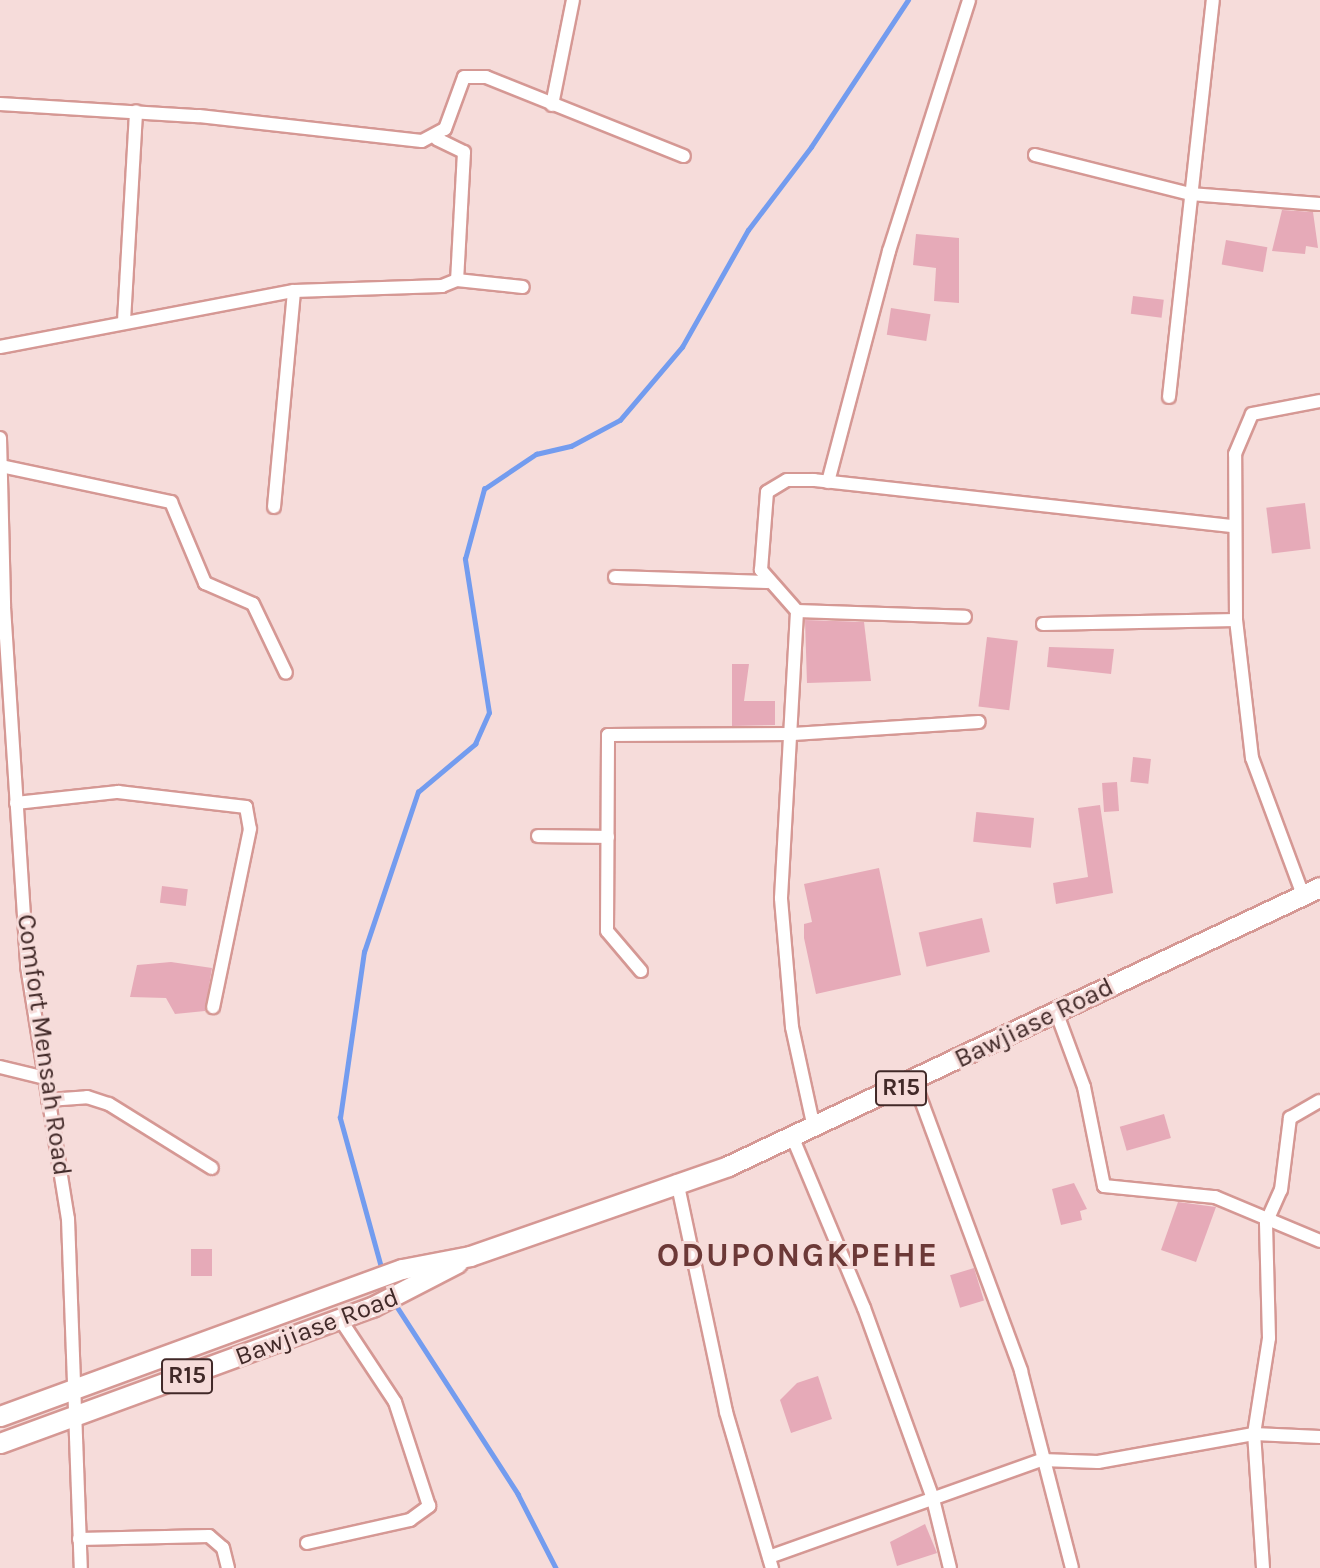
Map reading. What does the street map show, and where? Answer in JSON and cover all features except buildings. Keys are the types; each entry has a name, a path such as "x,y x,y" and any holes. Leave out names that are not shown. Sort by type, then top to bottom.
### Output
{"main road":[{"name":"Bawjiase Road","path":"0,1416 402,1269 470,1256 814,1128 1312,891"},
{"name":"Bawjiase Road","path":"0,1443 72,1420 372,1307 409,1292 470,1256"}],"street":[{"path":"552,105 573,0"},
{"path":"828,482 889,251 969,0"},
{"path":"1169,397 1213,0"},
{"path":"437,139 464,78 486,77 684,156"},
{"path":"0,103 136,111 437,139 464,152 457,280"},
{"path":"124,321 136,111"},
{"path":"1035,155 1190,194 1320,204"},
{"path":"0,346 295,291 442,286 457,280 523,287"},
{"path":"274,507 295,291"},
{"path":"1312,891 1252,758 1236,620 1235,454 1244,424 1260,410 1320,401"},
{"name":"Comfort Mensah Road","path":"0,438 16,803 27,966 68,1219 74,1390 72,1420 81,1568"},
{"path":"1,466 171,502 205,583 253,604 286,673"},
{"path":"814,1128 792,1027 781,898 793,734 797,611 790,596 768,582 761,569 768,492 787,480 828,482 1234,526"},
{"path":"615,578 768,582"},
{"path":"797,611 965,617"},
{"path":"1043,624 1236,620"},
{"path":"641,971 607,931 608,735 793,734 979,722"},
{"path":"16,803 118,792 246,807 250,829 213,1007"},
{"path":"538,836 608,837"},
{"path":"1057,1014 1084,1087 1104,1186 1215,1197 1266,1223 1320,1241"},
{"path":"0,1067 45,1077"},
{"path":"914,1081 982,1252 1072,1568"},
{"path":"48,1100 87,1097 109,1104 212,1168"},
{"path":"1264,1568 1254,1434 1269,1338 1266,1223 1281,1190 1290,1118 1320,1101"},
{"path":"792,1136 933,1499 950,1568"},
{"path":"677,1181 726,1412 771,1563 933,1499 1042,1460 1098,1462 1254,1434 1320,1437"},
{"path":"307,1543 410,1520 429,1506 395,1402 340,1319"},
{"path":"79,1539 209,1536 223,1548 228,1568"}],"waterway":[{"path":"382,1271 340,1118 364,952 418,792 475,744 489,713 465,559 484,489 536,454 571,446 620,420 682,347 748,230 811,147 908,0"},
{"path":"394,1302 518,1494 556,1568"}],"district":[{"name":"ODUPONGKPEHE","path":"798,1256"}]}
